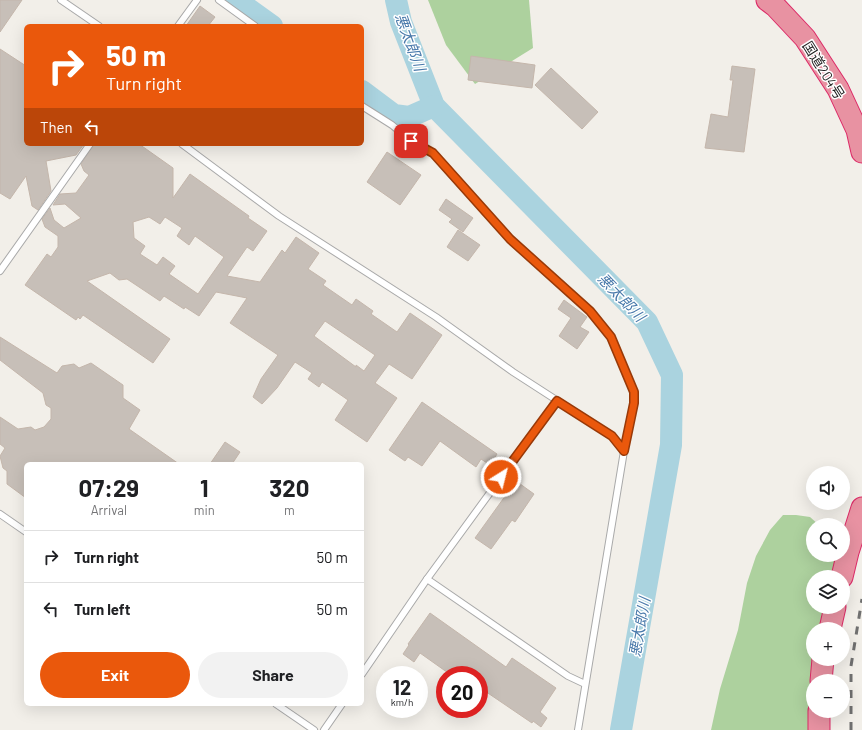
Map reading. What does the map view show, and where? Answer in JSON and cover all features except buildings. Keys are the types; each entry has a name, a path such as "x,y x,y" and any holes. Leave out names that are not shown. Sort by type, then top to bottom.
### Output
{"highway":[{"name":"国道204号","path":"767,0 775,6 805,38 838,89 857,130 862,152"},
{"path":"844,570 862,508"},
{"path":"819,718 819,730"}],"lane":[{"path":"61,0 97,24"},
{"path":"179,24 197,0"},
{"path":"219,0 252,24"},
{"path":"364,107 392,125 411,141 433,153 510,239 590,311 611,337 634,392 634,403 624,451 578,730"},
{"path":"0,271 89,146"},
{"path":"185,146 279,216 436,317 513,372 612,436 624,451"},
{"path":"364,671 426,579 557,401"},
{"path":"0,514 24,531"},
{"path":"426,579 568,676 585,684"},
{"path":"279,706 314,730"},
{"path":"324,730 341,706"}],"green space":[{"path":"428,0 529,0 533,48 475,84 446,45"},
{"path":"783,515 810,517 811,518 806,518 806,562 841,562 840,570 806,570 806,614 827,614 826,622 806,622 806,666 814,666 814,674 806,674 806,718 814,718 815,730 711,730 720,689 738,630 747,583 756,556 770,530"}],"waterway":[{"path":"236,0 269,24"},
{"name":"悪太郎川","path":"396,0 401,22 434,106 647,322 672,375 671,445 621,730"},
{"path":"364,92 394,115 409,117 434,106"}],"railway":[{"path":"851,730 851,666 862,599"}],"route":[{"path":"411,141 433,153 510,239 590,311 611,337 634,392 634,403 624,451 612,436 557,401 501,477"}]}
